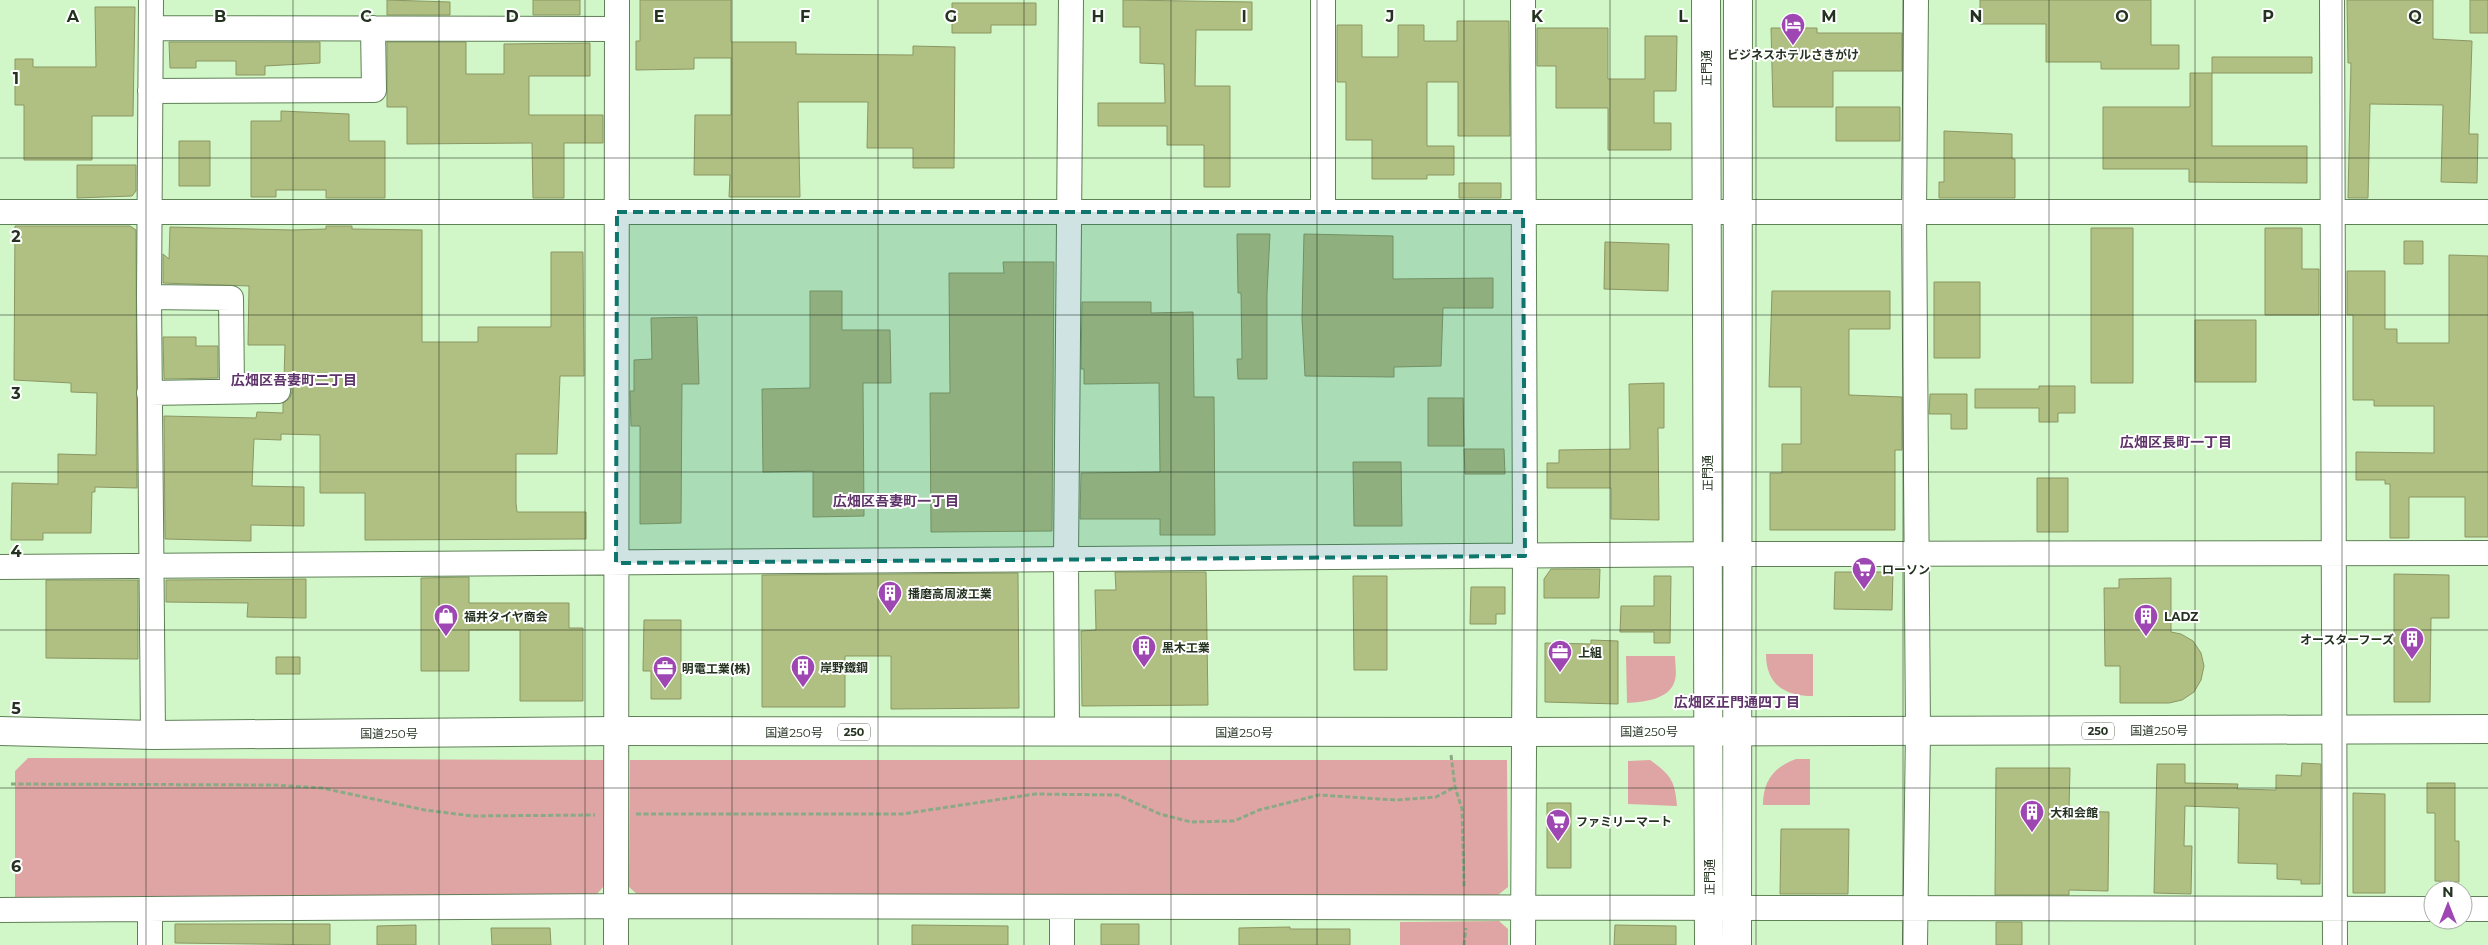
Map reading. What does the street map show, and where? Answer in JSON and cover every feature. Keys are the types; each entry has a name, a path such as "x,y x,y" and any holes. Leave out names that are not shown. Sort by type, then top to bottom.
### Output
{"main road":[{"name":"正門通","path":"1706,0 1709,945"},
{"path":"1737,945 1738,0"},
{"name":"国道250号","path":"0,731 153,735 616,731 1918,732 2334,729 2488,730"}],"street":[{"path":"151,0 149,393 153,735"},
{"path":"616,945 617,0"},
{"path":"1067,732 1066,559 1072,0"},
{"path":"1323,0 1323,212"},
{"path":"1523,0 1526,556 1523,732 1523,945"},
{"path":"1915,945 1918,732 1914,212 1916,0"},
{"path":"2332,0 2335,945"},
{"path":"151,28 617,29"},
{"path":"150,91 374,90 373,28"},
{"path":"0,212 2488,212"},
{"path":"149,297 231,298 232,390"},
{"path":"149,393 232,390 278,391"},
{"path":"0,567 1707,554 2488,553"},
{"path":"0,910 616,906 2423,909"},
{"path":"1062,907 1062,945"},
{"path":"150,909 150,945"},
{"path":"2473,909 2488,909"}],"path":[{"path":"1450,752 1455,787 1462,809 1464,888 1467,907 1464,945"},
{"path":"11,784 273,785 322,788 425,810 472,816 902,814 1035,794 1118,795 1160,814 1191,822 1234,821 1259,810 1319,795 1396,800 1436,797 1455,787"}],"highlighted area":[{"path":"617,212 1523,212 1525,556 616,563"}],"shaded area":[{"path":"1766,654 1813,654 1813,696 1793,694 1779,686 1769,673"},
{"path":"1626,656 1675,656 1676,677 1672,687 1668,692 1655,699 1627,703"},
{"path":"28,758 605,760 604,886 596,895 15,897 15,771"},
{"path":"1796,759 1810,759 1810,805 1763,805 1765,789 1771,776 1782,766"},
{"path":"630,760 1507,760 1508,887 1498,895 639,896 629,887"},
{"path":"1650,760 1671,779 1675,790 1677,806 1628,804 1628,761"},
{"path":"1499,921 1508,929 1508,945 1400,945 1400,922"}],"building":[{"path":"387,0 450,2 450,15 387,15"},
{"path":"533,0 580,0 580,15 533,15"},
{"path":"640,0 731,0 731,42 796,42 796,54 913,55 913,46 955,47 954,168 913,168 913,148 867,148 868,102 798,102 800,197 729,197 730,175 694,175 695,115 731,115 731,58 694,58 694,69 636,70 636,41 640,41"},
{"path":"1123,0 1252,2 1252,30 1196,30 1195,86 1230,86 1230,187 1204,187 1204,145 1167,145 1167,126 1098,126 1098,103 1165,103 1164,64 1140,63 1140,27 1123,27"},
{"path":"1980,0 2151,0 2151,45 2179,45 2179,69 2101,69 2101,62 2046,62 2046,24 1980,24"},
{"path":"2347,0 2433,0 2433,39 2472,41 2469,134 2478,134 2477,183 2441,182 2443,105 2370,104 2368,198 2348,198 2351,63 2348,63"},
{"path":"2470,0 2488,0 2488,33 2470,33"},
{"path":"952,3 1036,3 1036,25 991,25 991,33 952,33"},
{"path":"95,7 135,7 133,116 92,116 92,160 24,160 24,105 15,105 15,59 33,59 33,67 96,67"},
{"path":"1457,21 1509,21 1510,136 1458,136 1458,82 1427,82 1427,146 1454,146 1454,175 1427,175 1427,179 1372,179 1372,140 1346,140 1346,82 1337,82 1337,25 1362,25 1362,57 1398,57 1398,25 1424,25 1424,41 1457,41"},
{"path":"1537,28 1608,28 1608,79 1645,79 1645,36 1677,36 1676,91 1654,91 1654,123 1671,123 1671,150 1608,150 1608,108 1556,108 1556,66 1537,66"},
{"path":"1771,28 1817,28 1817,33 1902,33 1902,71 1833,71 1833,107 1773,107"},
{"path":"169,42 320,42 320,63 265,66 265,75 236,75 236,61 196,61 196,68 170,68"},
{"path":"387,42 466,42 466,74 504,74 504,44 590,43 590,76 529,76 529,115 603,115 603,143 564,143 564,198 533,198 532,143 407,144 407,107 387,107"},
{"path":"2212,57 2312,57 2312,73 2212,73"},
{"path":"2190,73 2212,73 2212,146 2307,146 2307,183 2189,182 2189,169 2103,169 2103,107 2190,107"},
{"path":"1836,107 1900,107 1900,141 1836,141"},
{"path":"281,111 349,114 349,141 385,141 385,198 326,198 326,190 276,190 276,197 251,197 251,121 281,121"},
{"path":"1944,131 2012,134 2012,159 2015,159 2015,198 1939,198 1939,182 1944,182"},
{"path":"179,141 210,141 210,186 179,186"},
{"path":"77,165 136,165 136,191 132,196 77,198"},
{"path":"1459,183 1501,183 1501,198 1459,198"},
{"path":"15,226 130,226 136,230 137,488 95,487 95,492 92,492 91,533 43,533 43,540 11,540 12,483 58,484 58,454 96,455 97,393 71,392 71,383 14,380"},
{"path":"326,226 352,226 352,229 422,230 422,342 478,342 478,327 551,327 551,252 583,252 584,376 560,376 557,454 516,454 516,503 517,512 586,512 586,539 365,540 365,493 320,493 320,435 281,434 281,440 254,439 252,486 304,487 304,526 251,525 251,541 165,539 164,416 256,418 257,412 283,413 283,403 290,398 292,391 290,384 284,379 285,345 248,345 249,286 163,283 163,254 169,259 170,227 292,230 326,229"},
{"path":"2091,228 2133,228 2133,383 2091,383"},
{"path":"2265,228 2302,228 2302,269 2319,269 2319,315 2265,315"},
{"path":"1237,234 1270,234 1267,293 1267,379 1238,379 1237,359 1242,359 1241,293 1238,293"},
{"path":"1304,234 1393,236 1393,279 1493,278 1493,308 1443,308 1441,366 1394,367 1394,377 1305,376 1302,318"},
{"path":"2404,241 2423,241 2423,264 2404,264"},
{"path":"1605,242 1669,244 1668,291 1604,289"},
{"path":"2449,255 2488,256 2488,537 2465,537 2465,497 2409,497 2409,538 2390,538 2390,484 2385,484 2385,480 2356,480 2356,452 2434,453 2434,406 2374,406 2374,400 2353,400 2353,315 2347,315 2347,271 2385,271 2385,329 2397,329 2397,343 2449,343"},
{"path":"1003,262 1054,262 1052,531 931,532 930,393 950,393 949,273 1004,273"},
{"path":"1934,282 1980,282 1980,358 1934,358"},
{"path":"810,291 842,291 842,330 890,330 891,383 863,383 864,516 813,517 813,471 763,472 762,389 810,388"},
{"path":"1772,291 1890,291 1890,329 1849,329 1849,395 1902,397 1902,450 1895,450 1895,530 1770,530 1770,473 1782,473 1782,444 1801,444 1801,387 1769,387"},
{"path":"1082,302 1151,302 1151,313 1193,312 1194,397 1214,397 1215,535 1160,535 1160,519 1080,519 1081,473 1160,472 1159,383 1084,384 1084,369 1081,369"},
{"path":"697,317 699,384 682,384 681,523 640,524 640,426 631,426 630,391 634,391 634,360 652,359 651,318"},
{"path":"2195,320 2256,320 2256,382 2195,382"},
{"path":"163,337 196,337 196,346 218,346 218,378 164,379"},
{"path":"1664,383 1664,428 1658,428 1659,520 1611,519 1611,488 1547,488 1547,463 1559,463 1559,450 1630,449 1629,384"},
{"path":"2039,386 2075,386 2075,413 2058,413 2058,422 2039,422 2039,408 1975,408 1975,389 2039,389"},
{"path":"1930,394 1967,394 1967,429 1951,429 1951,414 1929,414"},
{"path":"1428,398 1463,398 1464,446 1428,446"},
{"path":"1464,449 1504,449 1505,474 1465,474"},
{"path":"1353,462 1401,462 1402,526 1354,526"},
{"path":"2037,478 2068,478 2068,532 2037,532"},
{"path":"1551,569 1600,569 1599,598 1544,598 1544,579"},
{"name":"黒木工業","path":"1115,572 1206,572 1208,705 1082,706 1081,631 1096,630 1095,590 1116,590"},
{"path":"1835,572 1893,572 1892,610 1834,609"},
{"name":"播磨高周波工業","path":"1018,573 1019,708 891,709 891,656 845,656 845,707 762,707 762,575"},
{"name":"オースターフーズ","path":"2394,574 2449,575 2449,618 2431,618 2430,702 2394,702"},
{"path":"1353,576 1387,576 1387,670 1354,670"},
{"path":"1654,576 1671,576 1670,643 1654,643 1654,632 1620,632 1621,606 1654,606"},
{"path":"469,577 469,603 569,603 569,628 583,628 583,701 520,701 520,630 469,630 469,671 421,671 421,578"},
{"name":"LADZ","path":"2171,578 2171,632 2181,634 2193,641 2201,653 2204,666 2201,680 2194,692 2182,700 2169,703 2120,703 2120,666 2105,666 2104,588 2119,588 2119,579"},
{"path":"306,579 306,618 247,617 248,603 166,602 166,580"},
{"path":"46,580 138,580 138,659 46,658"},
{"path":"1471,587 1505,587 1505,614 1496,614 1496,624 1470,624"},
{"path":"644,620 681,620 681,699 651,699 651,671 643,671"},
{"path":"1591,640 1618,641 1618,704 1545,702 1545,643 1591,644"},
{"path":"276,657 300,657 300,674 276,674"},
{"path":"2302,763 2321,764 2320,884 2301,884 2301,880 2277,879 2277,864 2238,863 2239,808 2185,806 2184,846 2192,846 2191,894 2154,893 2157,764 2185,764 2185,783 2238,784 2237,789 2276,790 2276,775 2301,776"},
{"name":"大和会館","path":"1996,768 2070,768 2069,811 2109,812 2108,891 2069,890 2069,895 1995,895"},
{"path":"2427,783 2455,783 2455,841 2459,841 2459,880 2435,880 2435,813 2427,813"},
{"path":"2353,793 2385,794 2385,893 2353,893"},
{"path":"1547,803 1571,803 1571,868 1547,868"},
{"path":"1781,829 1849,829 1848,894 1780,894"},
{"path":"1996,922 2022,922 2022,945 1996,945"},
{"path":"175,924 330,924 330,945 175,943"},
{"path":"1101,924 1139,924 1139,945 1101,945"},
{"path":"416,925 416,945 377,945 377,926"},
{"path":"912,925 1008,926 1008,945 912,945"},
{"path":"1615,925 1676,926 1676,945 1614,945"},
{"path":"1290,927 1290,929 1350,929 1350,945 1239,945 1239,928"},
{"path":"491,928 550,928 551,945 492,945"}],"place":[{"name":"ビジネスホテルさきがけ","path":"1793,46"},
{"name":"ローソン","path":"1864,590"},
{"name":"播磨高周波工業","path":"890,614"},
{"name":"福井タイヤ商会","path":"446,637"},
{"name":"LADZ","path":"2146,637"},
{"name":"オースターフーズ","path":"2412,660"},
{"name":"黒木工業","path":"1144,668"},
{"name":"上組","path":"1560,673"},
{"name":"岸野鐵鋼","path":"803,688"},
{"name":"明電工業(株)","path":"665,689"},
{"name":"大和会館","path":"2032,833"},
{"name":"ファミリーマート","path":"1558,842"}],"district":[{"name":"広畑区吾妻町二丁目","path":"294,380"},
{"name":"広畑区長町一丁目","path":"2176,442"},
{"name":"広畑区吾妻町一丁目","path":"896,501"},
{"name":"広畑区正門通四丁目","path":"1737,702"}]}
